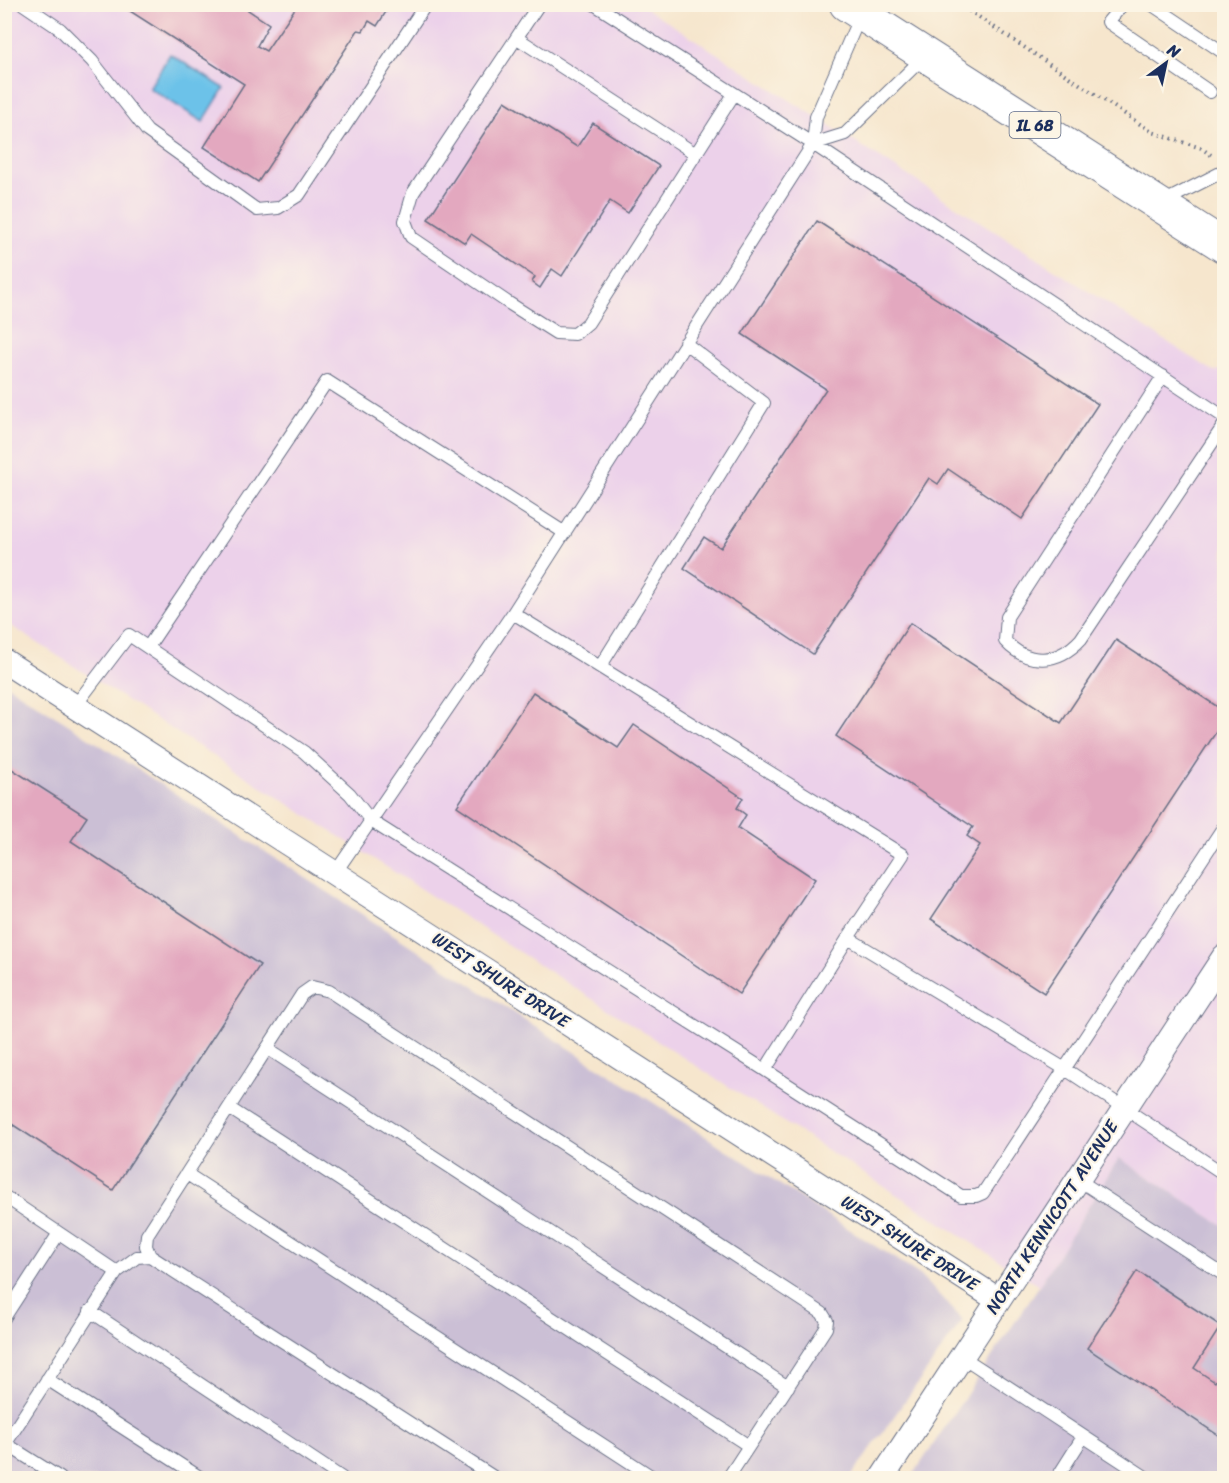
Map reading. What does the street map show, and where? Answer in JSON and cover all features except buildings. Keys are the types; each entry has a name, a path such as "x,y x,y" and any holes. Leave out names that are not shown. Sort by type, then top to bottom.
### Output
{"main road":[{"name":"IL 68","path":"854,9 1224,246"}],"street":[{"name":"WEST SHURE DRIVE","path":"4,661 997,1299"},
{"name":"NORTH KENNICOTT AVENUE","path":"882,1479 997,1299 1224,957"}],"lane":[{"path":"23,4 60,29 92,61 147,131 257,210 278,208 299,195 426,4"},
{"path":"539,4 413,192 405,222 411,237 556,333 575,334 588,323 734,94"},
{"path":"594,4 813,144 1224,417"},
{"path":"1123,4 1108,22 1210,92"},
{"path":"1151,4 1224,53"},
{"path":"336,873 513,613 813,144 816,117 854,9"},
{"path":"517,38 696,154"},
{"path":"813,144 845,134 926,56"},
{"path":"1159,203 1224,171"},
{"path":"600,668 764,403 685,343"},
{"path":"1163,376 1006,617 1005,641 1017,654 1037,660 1069,652 1081,639 1224,425"},
{"path":"148,647 327,381 565,532"},
{"path":"513,613 903,855 765,1070"},
{"path":"75,706 129,635 304,752 350,794 371,821 961,1196 976,1196 983,1193 1224,826"},
{"path":"848,938 1065,1069 1224,1174"},
{"path":"495,1479 150,1256 146,1246 147,1235 228,1108 302,994 312,987 329,991 822,1313 827,1321 825,1328 728,1479"},
{"path":"267,1048 788,1387"},
{"path":"228,1108 749,1446"},
{"path":"187,1174 654,1479"},
{"path":"1077,1179 1224,1275"},
{"path":"4,1196 117,1272"},
{"path":"4,1318 59,1233"},
{"path":"60,1479 5,1445 117,1272 137,1257 150,1256"},
{"path":"90,1311 342,1479"},
{"path":"961,1356 1147,1479"},
{"path":"47,1379 201,1479"},
{"path":"1057,1479 1083,1437"}],"path":[{"path":"958,4 1152,132 1201,148 1217,158"}],"shaded area":[{"path":"4,5 641,5 1213,371 1224,370 1224,1226 1119,1158 1039,1286 5,622"},
{"path":"4,683 920,1275 963,1320 850,1478 5,1478"},
{"path":"1119,1158 1224,1226 1224,1478 911,1478 1039,1286"}],"water":[{"path":"170,54 224,88 203,122 149,88"}]}
